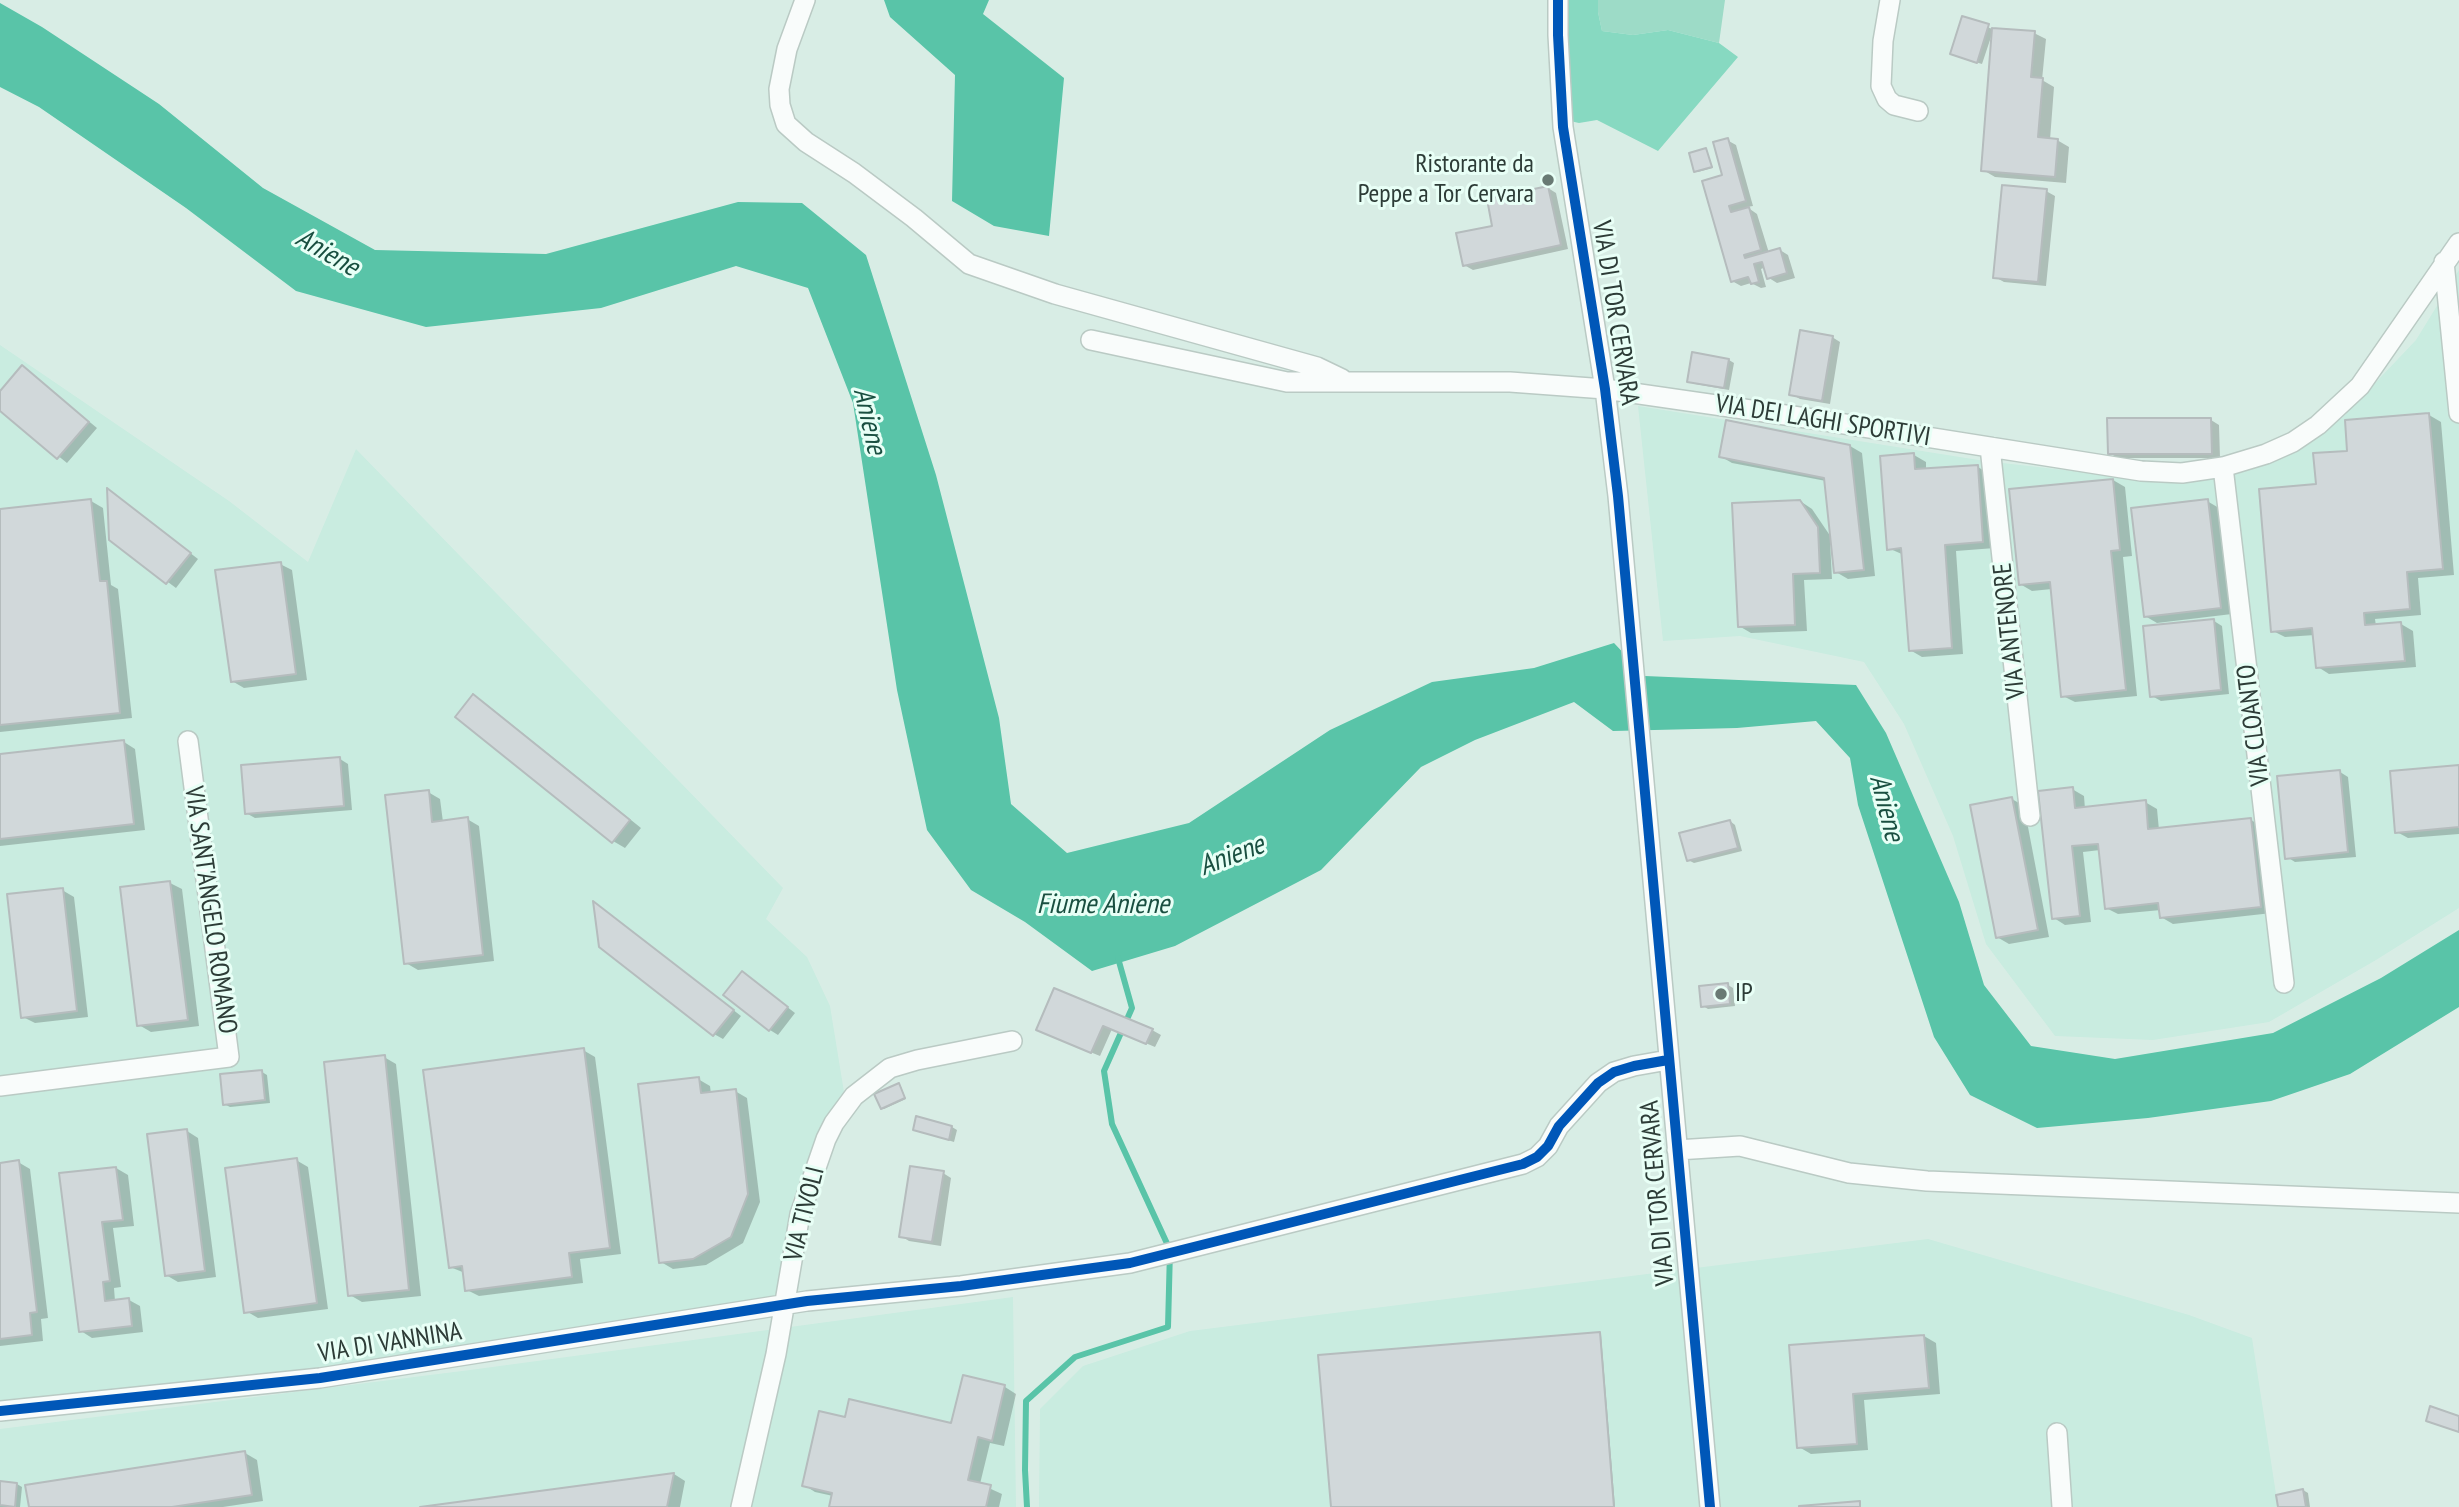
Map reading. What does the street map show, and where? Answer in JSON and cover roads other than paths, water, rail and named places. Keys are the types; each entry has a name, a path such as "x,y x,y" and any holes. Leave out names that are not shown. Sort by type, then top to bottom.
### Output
{"street":[{"path":"806,0 787,49 779,89 786,124 806,142 855,173 914,218 969,264 1055,294 1317,367 1346,381"},
{"name":"VIA DI TOR CERVARA","path":"1558,0 1563,127 1605,389 1631,634 1710,1507"},
{"path":"1890,0 1883,41 1881,86 1887,99 1894,105 1918,111"},
{"name":"VIA DEI LAGHI SPORTIVI","path":"1091,340 1287,382 1510,382 1605,389 2161,473 2223,467 2266,454 2293,442 2341,405 2360,386 2459,243"},
{"path":"2445,262 2459,413"},
{"name":"VIA ANTENORE","path":"1990,447 2030,816"},
{"name":"VIA CLOANTO","path":"2223,467 2284,983"},
{"name":"VIA SANT'ANGELO ROMANO","path":"0,1086 229,1057 188,741"},
{"name":"VIA TIVOLI","path":"741,1507 776,1354 800,1214 826,1139 844,1107 867,1084 890,1068 1012,1041"},
{"name":"VIA DI VANNINA","path":"0,1411 320,1378 785,1305 961,1286 1130,1263 1523,1164 1537,1157 1548,1146 1559,1126 1598,1083 1614,1072 1668,1059"},
{"path":"1677,1150 1740,1146 1849,1173 1927,1181 2459,1203"},
{"path":"2057,1433 2062,1507"}],"water":[{"path":"884,0 989,0 983,14 1064,78 1049,236 994,226 952,201 955,75 890,17"},
{"name":"Fiume Aniene","path":"0,3 42,27 159,104 263,188 375,250 546,254 738,202 802,203 866,255 936,475 999,718 1011,804 1067,853 1189,823 1330,730 1432,682 1534,668 1614,643 1645,676 1856,685 1886,733 1959,902 1984,985 2031,1046 2115,1059 2273,1033 2381,978 2459,930 2459,1007 2350,1074 2271,1101 2148,1118 2037,1128 1970,1095 1934,1037 1858,805 1850,758 1816,721 1737,728 1613,731 1574,702 1475,740 1421,767 1321,870 1175,946 1092,971 1025,922 971,890 927,830 897,690 853,403 808,288 736,266 601,308 426,327 296,291 186,208 39,107 0,87"}],"waterway":[{"path":"1027,1507 1026,1401 1075,1357 1168,1327 1170,1250 1112,1124 1104,1071 1132,1008 1118,958"}],"place":[{"name":"Ristorante da Peppe a Tor Cervara","path":"1548,180"},
{"name":"IP","path":"1721,994"}],"water label":[{"name":"Aniene","path":"327,253"},
{"name":"Aniene","path":"869,421"},
{"name":"Aniene","path":"1886,808"},
{"name":"Aniene","path":"1232,856"}]}
